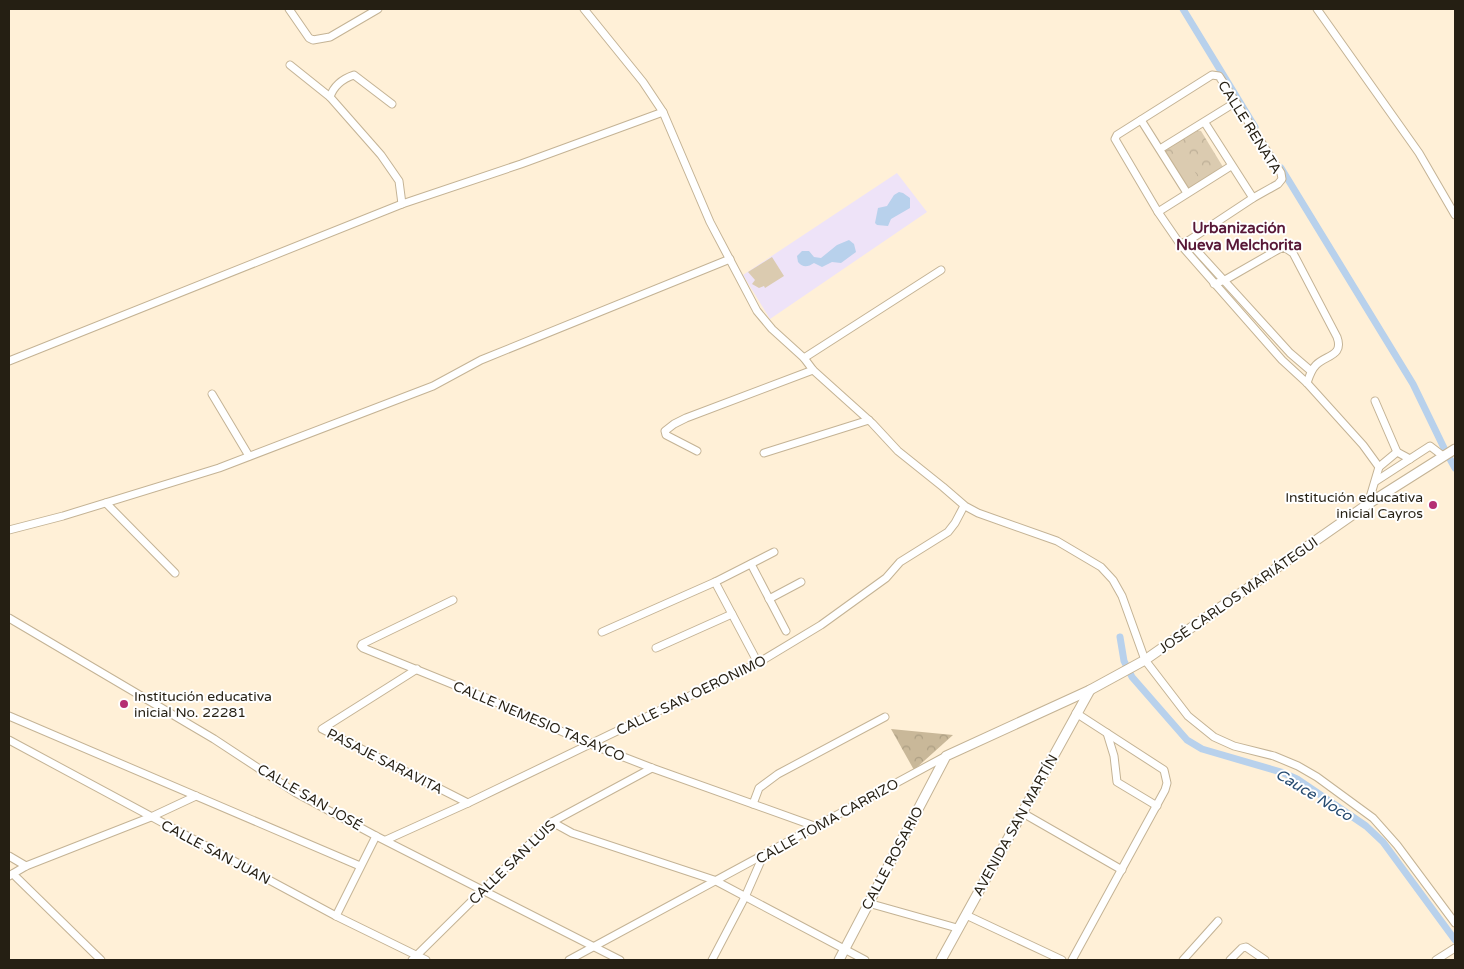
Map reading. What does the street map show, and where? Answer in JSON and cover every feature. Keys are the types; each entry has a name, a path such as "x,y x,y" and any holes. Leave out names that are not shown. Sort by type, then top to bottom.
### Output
{"main road":[{"name":"JOSÉ CARLOS MARIÁTEGUI","path":"1127,669 1146,660 1368,504 1455,449"},
{"name":"CALLE TOMA CARRIZO","path":"946,756 1090,690 1127,669"},
{"name":"AVENIDA SAN MARTÍN","path":"941,960 1090,690"},
{"name":"CALLE ROSARIO","path":"839,960 946,756"}],"street":[{"path":"289,9 309,38 313,40 330,37 378,9"},
{"path":"584,9 643,82 663,112 710,222 757,311 772,329 804,358 813,370 869,420 898,451 964,506 978,513 1057,541 1101,567 1113,580 1122,596 1146,660 1188,716 1214,737 1234,746 1274,756 1298,766 1317,777 1373,818 1397,844 1455,923"},
{"path":"1317,9 1419,153 1455,215"},
{"path":"290,66 330,97 381,155 399,181 402,204"},
{"path":"330,97 338,83 354,75 392,104"},
{"name":"CALLE RENATA","path":"1141,120 1212,75 1221,78 1281,173 1282,179 1278,184 1253,198"},
{"path":"1160,149 1205,123 1236,102"},
{"path":"9,361 402,204 521,164 663,112"},
{"path":"1187,193 1141,120 1117,135 1116,139 1158,212 1180,244 1282,360 1308,383 1363,445 1379,467"},
{"path":"1180,244 1188,241 1253,198 1205,123"},
{"path":"1158,212 1231,166"},
{"path":"1188,241 1290,353 1311,371"},
{"path":"1214,284 1225,280 1284,247 1293,253 1339,345 1338,349 1330,357 1316,365 1311,371 1308,383"},
{"path":"9,530 106,503 219,468 433,386 481,360 730,258"},
{"path":"804,358 941,270"},
{"path":"697,451 666,435 666,431 674,424 686,418 813,370"},
{"path":"212,394 249,456"},
{"path":"1375,401 1397,452 1410,460"},
{"path":"764,453 869,420"},
{"path":"1376,481 1430,446 1443,456"},
{"path":"1368,504 1379,467 1397,452"},
{"path":"106,503 174,573"},
{"name":"CALLE SAN OERONIMO","path":"386,840 468,804 758,663 821,625 886,578 900,562 948,532 954,526 964,506"},
{"path":"602,632 715,582 774,552"},
{"path":"750,564 786,631"},
{"path":"715,582 758,663"},
{"path":"769,599 801,582"},
{"name":"CALLE NEMESIO TASAYCO","path":"453,600 361,646 590,744 816,827"},
{"path":"656,648 732,614"},
{"name":"CALLE SAN JOSÉ","path":"9,618 214,739 296,793 376,836 620,960"},
{"name":"PASAJE SARAVITA","path":"417,670 322,729 468,804"},
{"path":"1072,960 1157,806 1167,783 1164,770 1076,713"},
{"path":"9,716 360,866"},
{"path":"753,804 759,788 778,774 885,717"},
{"path":"1107,733 1114,756 1117,782 1157,806"},
{"name":"CALLE SAN JUAN","path":"10,742 415,958 426,960"},
{"name":"CALLE TOMA CARRIZO","path":"569,960 946,756"},
{"name":"CALLE SAN LUIS","path":"415,958 552,822 652,768"},
{"path":"101,960 11,875 26,866 151,817 196,796"},
{"path":"1021,812 1122,870"},
{"path":"552,822 572,833 714,880 865,960"},
{"path":"336,916 376,836"},
{"path":"9,856 26,866"},
{"path":"712,960 745,897 763,856"},
{"path":"868,903 958,928"},
{"path":"966,914 1062,960"},
{"path":"1182,960 1218,921"},
{"path":"1230,960 1242,948 1246,947 1265,960"},
{"path":"1436,960 1455,948"}],"shaded area":[{"path":"897,173 927,212 770,319 743,275"}],"green space":[{"path":"1197,130 1201,131 1223,170 1186,193 1161,153"},
{"path":"1181,149 1198,177 1183,186 1166,158"},
{"path":"772,257 784,276 765,288 764,286 759,288 752,284 755,280 748,272"},
{"path":"891,729 953,735 914,770"}],"water":[{"path":"899,192 910,198 910,208 891,219 888,226 877,225 875,223 878,208 887,206 894,195"},
{"path":"849,240 854,244 856,252 841,263 832,262 822,267 814,263 804,266 798,262 797,256 802,251 809,251 814,257 821,258 837,245"}],"waterway":[{"path":"1183,9 1255,127"},
{"path":"1281,168 1413,384 1444,448"},
{"path":"1450,459 1455,468"},
{"name":"Cauce Noco","path":"1120,637 1124,661 1132,677 1187,740 1202,749 1281,772 1297,779 1366,826 1383,842 1455,940"}],"place":[{"name":"Institución educativa inicial Cayros","path":"1433,505"},
{"name":"Institución educativa inicial No. 22281","path":"124,704"}],"district":[{"name":"Urbanización Nueva Melchorita","path":"1239,236"}]}
